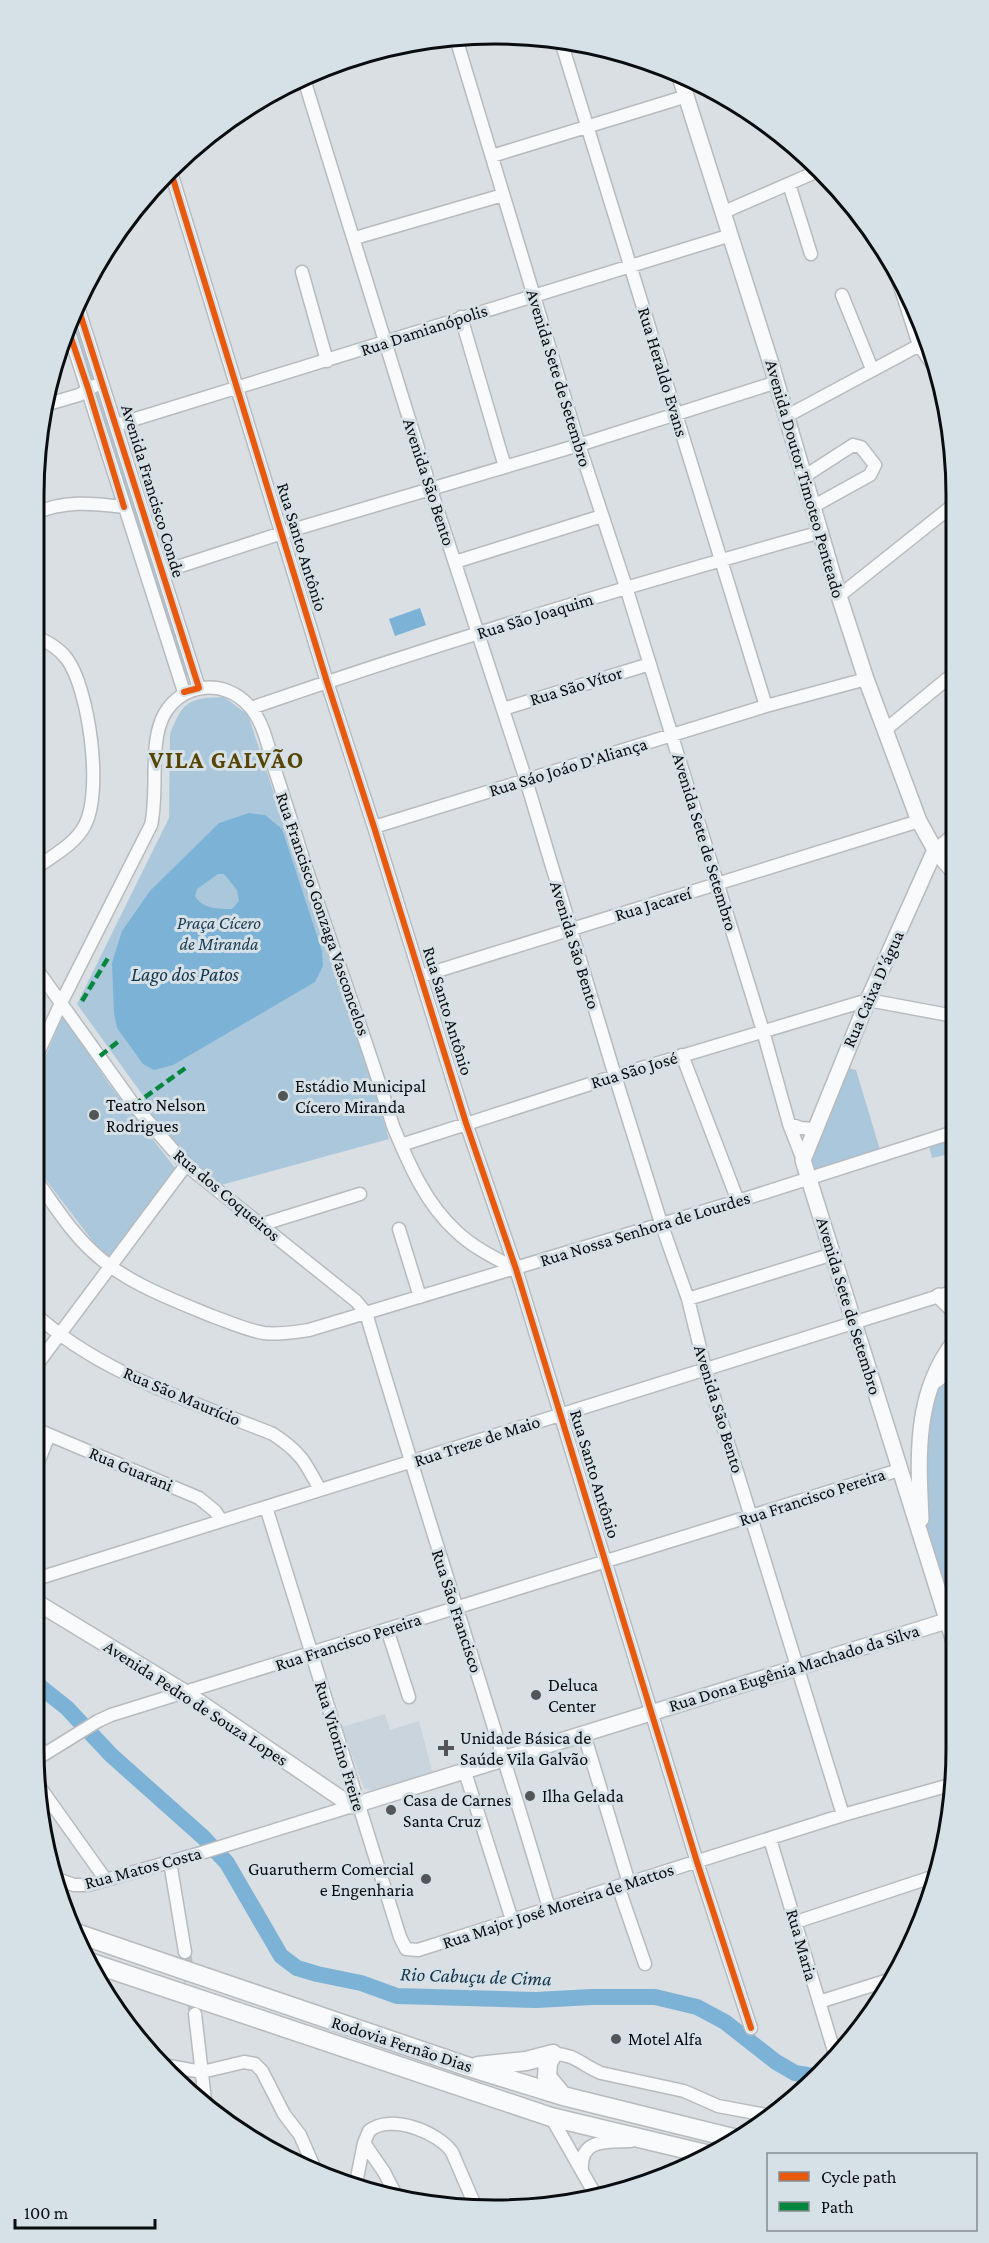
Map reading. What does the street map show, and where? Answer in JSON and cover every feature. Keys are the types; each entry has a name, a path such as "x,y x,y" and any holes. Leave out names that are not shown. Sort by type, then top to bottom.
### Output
{"highway":[{"name":"Rodovia Fernão Dias","path":"85,1936 469,2067 563,2096 725,2136"},
{"name":"Rodovia Fernão Dias","path":"99,1966 551,2117 696,2152"},
{"path":"469,2067 526,2061 553,2054"},
{"path":"553,2054 548,2063 547,2077 548,2081 563,2096"}],"main road":[{"name":"Avenida Doutor Timoteo Penteado","path":"683,85 777,382 839,596 866,679 919,821 935,850 946,863"},
{"name":"Rua Caixa D'água","path":"802,1160 868,1000 935,850"},
{"name":"Avenida Sete de Setembro","path":"802,1160 921,1540 946,1606"},
{"path":"921,1540 918,1457 920,1423 930,1384 946,1356"},
{"path":"930,1384 946,1372"},
{"name":"Avenida Pedro de Souza Lopes","path":"44,1607 186,1693 355,1805"},
{"name":"Rua Dona Eugênia Machado da Silva","path":"355,1805 946,1621"}],"street":[{"name":"Avenida Sete de Setembro","path":"459,45 579,445 626,587 763,1031 789,1124 802,1160"},
{"name":"Rua Heraldo Evans","path":"563,49 766,706"},
{"name":"Avenida São Bento","path":"306,85 431,490 526,780 661,1223 688,1299 706,1370 843,1815"},
{"path":"492,156 687,96"},
{"path":"724,212 811,174"},
{"name":"Rua Santo Antônio","path":"173,179 327,681 466,1123 516,1269 697,1862 751,2028"},
{"path":"789,184 811,254"},
{"path":"354,238 503,195"},
{"name":"Rua Damianópolis","path":"116,425 731,235"},
{"path":"302,272 327,361"},
{"path":"842,295 872,369"},
{"name":"Avenida Francisco Conde","path":"81,316 199,688"},
{"path":"461,317 505,467"},
{"name":"Avenida Francisco Conde","path":"71,339 184,692"},
{"path":"787,416 920,345"},
{"path":"162,572 282,533 579,445 777,382"},
{"path":"53,403 79,395 88,388 103,383"},
{"path":"805,476 853,445 861,447 875,465 870,475 814,506"},
{"path":"44,510 75,502 124,507"},
{"path":"839,596 946,511"},
{"path":"455,562 602,516"},
{"name":"Rua São Joaquim","path":"251,708 327,681 626,587 821,532"},
{"path":"44,641 58,648 68,661 76,678 90,732 93,775 91,811 85,826 74,839 44,862"},
{"name":"Rua São Vítor","path":"503,709 650,664"},
{"path":"180,676 188,678 194,671"},
{"name":"Rua Sáo Joáo D'Aliança","path":"374,827 766,706 866,679"},
{"path":"885,730 946,680"},
{"name":"Rua Francisco Gonzaga Vasconcelos","path":"184,692 199,688 215,688 231,692 251,708 263,731 310,880 401,1145 424,1192 457,1232 481,1250 516,1269"},
{"path":"44,1040 151,825 155,808 158,730 164,714 184,692"},
{"name":"Rua Jacareí","path":"421,976 919,821"},
{"path":"935,850 946,841"},
{"name":"Rua dos Coqueiros","path":"44,979 134,1104 186,1165 356,1300 366,1313"},
{"path":"868,1000 946,1015"},
{"name":"Rua São José","path":"401,1145 682,1055 868,1000"},
{"path":"682,1055 738,1201"},
{"path":"789,1124 814,1129"},
{"name":"Rua Nossa Senhora de Lourdes","path":"44,1191 72,1230 111,1267 171,1299 240,1327 265,1333 309,1330 420,1298 946,1135"},
{"path":"44,1355 186,1165"},
{"path":"260,1225 360,1194"},
{"path":"399,1229 420,1298"},
{"path":"688,1299 833,1254"},
{"name":"Rua Treze de Maio","path":"44,1576 854,1323 946,1302"},
{"name":"Rua São Francisco","path":"366,1313 549,1908"},
{"name":"Rua São Maurício","path":"44,1321 59,1334 117,1369 273,1434 292,1447 304,1460 320,1490"},
{"name":"Rua Guarani","path":"44,1433 199,1498 215,1511 221,1520"},
{"path":"44,1446 48,1435"},
{"name":"Rua Francisco Pereira","path":"44,1754 98,1721 899,1470"},
{"name":"Rua Vitorino Freire","path":"266,1507 312,1653 355,1805 406,1949"},
{"path":"387,1629 409,1697"},
{"path":"584,1734 645,1964"},
{"path":"465,1772 512,1920"},
{"name":"Rua Major José Moreira de Mattos","path":"406,1949 418,1950 843,1815 944,1787"},
{"path":"46,1796 106,1880"},
{"name":"Rua Dona Eugênia Machado da Silva","path":"231,1843 355,1805"},
{"name":"Rua Maria","path":"770,1839 833,2047"},
{"name":"Rua Matos Costa","path":"63,1881 82,1886 231,1843"},
{"path":"170,1862 185,1952"},
{"path":"796,1922 926,1879"},
{"path":"819,2001 879,1983"},
{"path":"195,2014 204,2094"},
{"path":"553,2054 569,2055 590,2069 601,2073 684,2091 718,2106 758,2114"},
{"path":"176,2067 202,2072 244,2062 251,2062 258,2066 284,2114 300,2135 311,2160"},
{"path":"551,2117 591,2189"},
{"path":"357,2178 367,2134 372,2128 393,2122 444,2142 452,2152 472,2199"},
{"path":"582,2175 581,2160 583,2153 590,2147 606,2142 648,2140"},
{"path":"364,2144 392,2187"}],"shaded area":[{"path":"385,1714 390,1730 419,1721 433,1774 372,1790 364,1788 342,1727"}],"green space":[{"path":"78,322 192,674 183,677 73,334"},
{"name":"Praça Cícero de Miranda","path":"224,697 248,715 335,977 350,1011 389,1139 221,1185 187,1157 163,1133 147,1109 144,1097 77,1004 169,818 170,734 179,714 195,700"},
{"path":"63,1015 109,1084 176,1169 108,1261 44,1177 44,1060"},
{"path":"843,1067 856,1070 881,1153 813,1175 807,1156"},
{"path":"946,1136 946,1155 932,1158 928,1142"},
{"path":"946,1379 946,1597 926,1528 924,1450 931,1400 941,1382"}],"water":[{"path":"420,608 426,625 395,636 389,619"},
{"name":"Lago dos Patos","path":"249,813 265,815 282,829 322,951 323,966 315,982 173,1065 154,1070 143,1064 117,1028 114,1013 112,963 122,931 150,891 219,823","holes":["218,874 224,874 237,890 239,901 232,909 202,904 195,896 197,889"]}],"waterway":[{"name":"Rio Cabuçu de Cima","path":"44,1690 67,1708 111,1755 203,1837 227,1863 281,1956 297,1968 361,1983 397,1996 536,2000 655,1997 697,2007 725,2022 776,2062 795,2073 805,2075"}],"tunnel":[{"path":"185,1952 195,2014"}],"marked path":[{"path":"82,1001 108,958"},
{"path":"100,1056 119,1041"},
{"path":"134,1105 187,1067"}],"cycle path":[{"path":"173,179 327,682 466,1123 516,1269 697,1862 751,2028"},
{"path":"81,316 199,688 184,692"},
{"path":"71,339 124,507"}],"place":[{"name":"Estádio Municipal Cícero Miranda","path":"283,1096"},
{"name":"Teatro Nelson Rodrigues","path":"94,1115"},
{"name":"Deluca Center","path":"536,1695"},
{"name":"Unidade Básica de Saúde Vila Galvão","path":"446,1748"},
{"name":"Ilha Gelada","path":"530,1796"},
{"name":"Casa de Carnes Santa Cruz","path":"391,1810"},
{"name":"Guarutherm Comercial e Engenharia","path":"426,1879"},
{"name":"Motel Alfa","path":"616,2039"}],"district":[{"name":"VILA GALVÃO","path":"227,760"}]}
